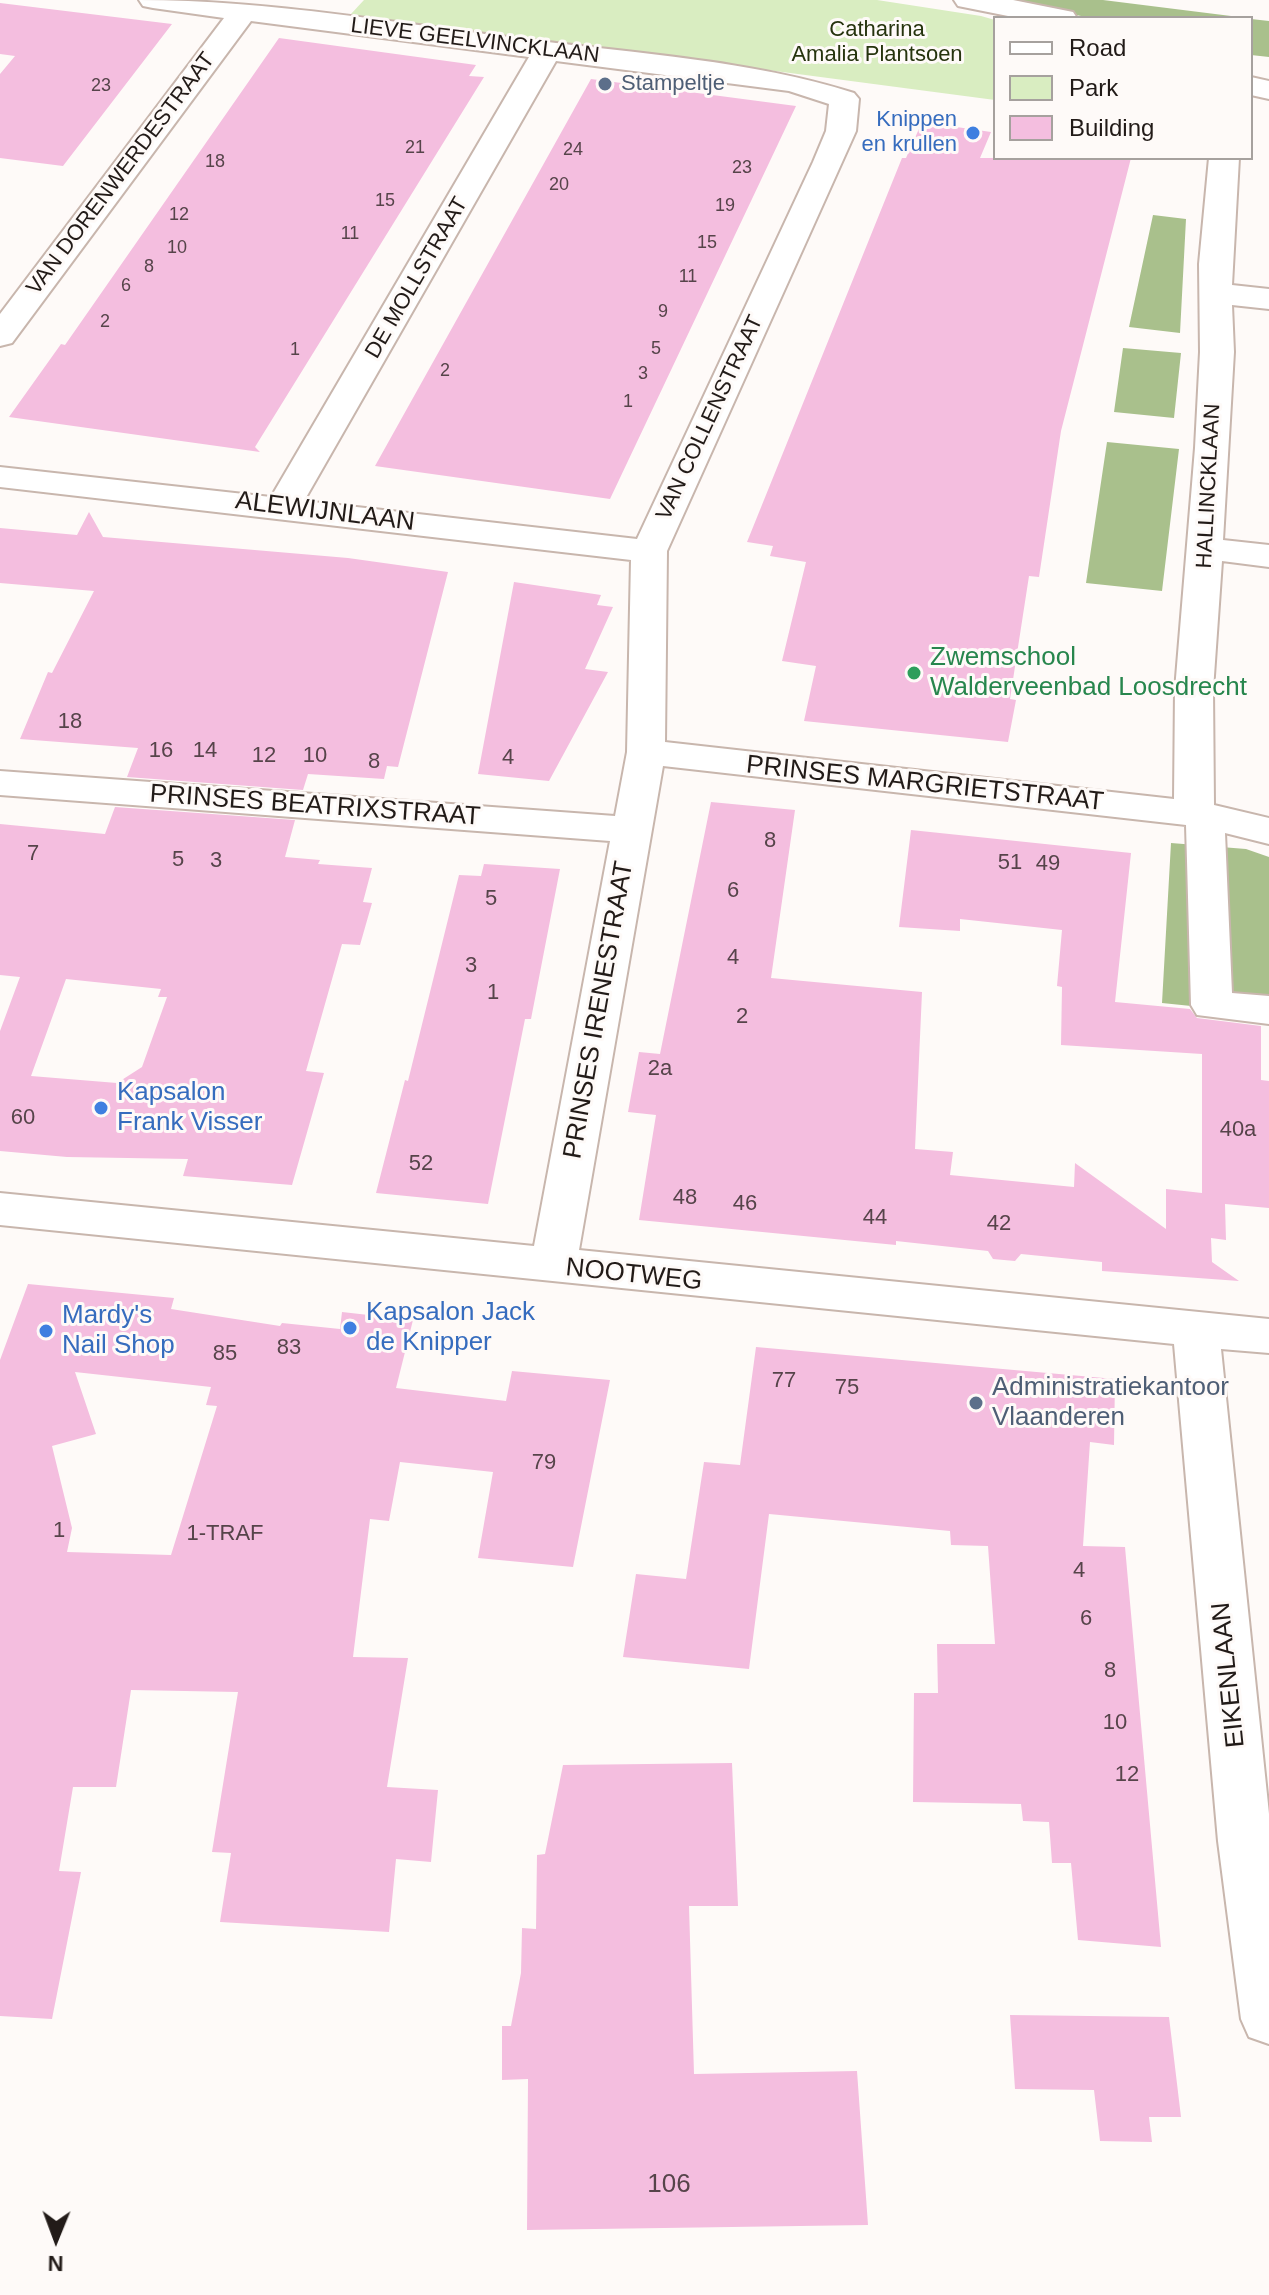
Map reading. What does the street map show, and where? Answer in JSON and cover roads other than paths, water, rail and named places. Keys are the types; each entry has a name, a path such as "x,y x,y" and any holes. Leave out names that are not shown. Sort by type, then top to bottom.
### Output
{"street":[{"name":"LIEVE GEELVINCKLAAN","path":"153,0 793,83 844,99"},
{"path":"968,0 1052,16"},
{"name":"VAN DORENWERDESTRAAT","path":"0,336 243,12"},
{"name":"DE MOLLSTRAAT","path":"284,506 548,49"},
{"name":"VAN COLLENSTRAAT","path":"646,752 649,551 741,382 841,131 844,99"},
{"name":"HALLINCKLAAN","path":"1200,814 1194,690 1217,352 1216,293 1224,160"},
{"path":"1216,293 1269,299"},
{"name":"ALEWIJNLAAN","path":"0,477 284,506 649,551"},
{"path":"1205,548 1269,556"},
{"name":"PRINSES MARGRIETSTRAAT","path":"646,752 1200,814 1269,831"},
{"name":"PRINSES IRENESTRAAT","path":"553,1267 646,752"},
{"name":"PRINSES BEATRIXSTRAAT","path":"0,783 630,830"},
{"path":"1200,814 1212,1005 1269,1010"},
{"name":"NOOTWEG","path":"0,1209 553,1267 1269,1336"},
{"name":"EIKENLAAN","path":"1196,1330 1245,1841 1269,2019"}],"place":[{"name":"Stampeltje","path":"605,84"},
{"name":"Knippen en krullen","path":"973,133"},
{"name":"Zwemschool Walderveenbad Loosdrecht","path":"914,673"},
{"name":"Kapsalon Frank Visser","path":"101,1108"},
{"name":"Kapsalon Jack de Knipper","path":"350,1328"},
{"name":"Mardy's Nail Shop","path":"46,1331"},
{"name":"Administratiekantoor Vlaanderen","path":"976,1403"}],"park label":[{"name":"Catharina Amalia Plantsoen","path":"877,42"}]}
